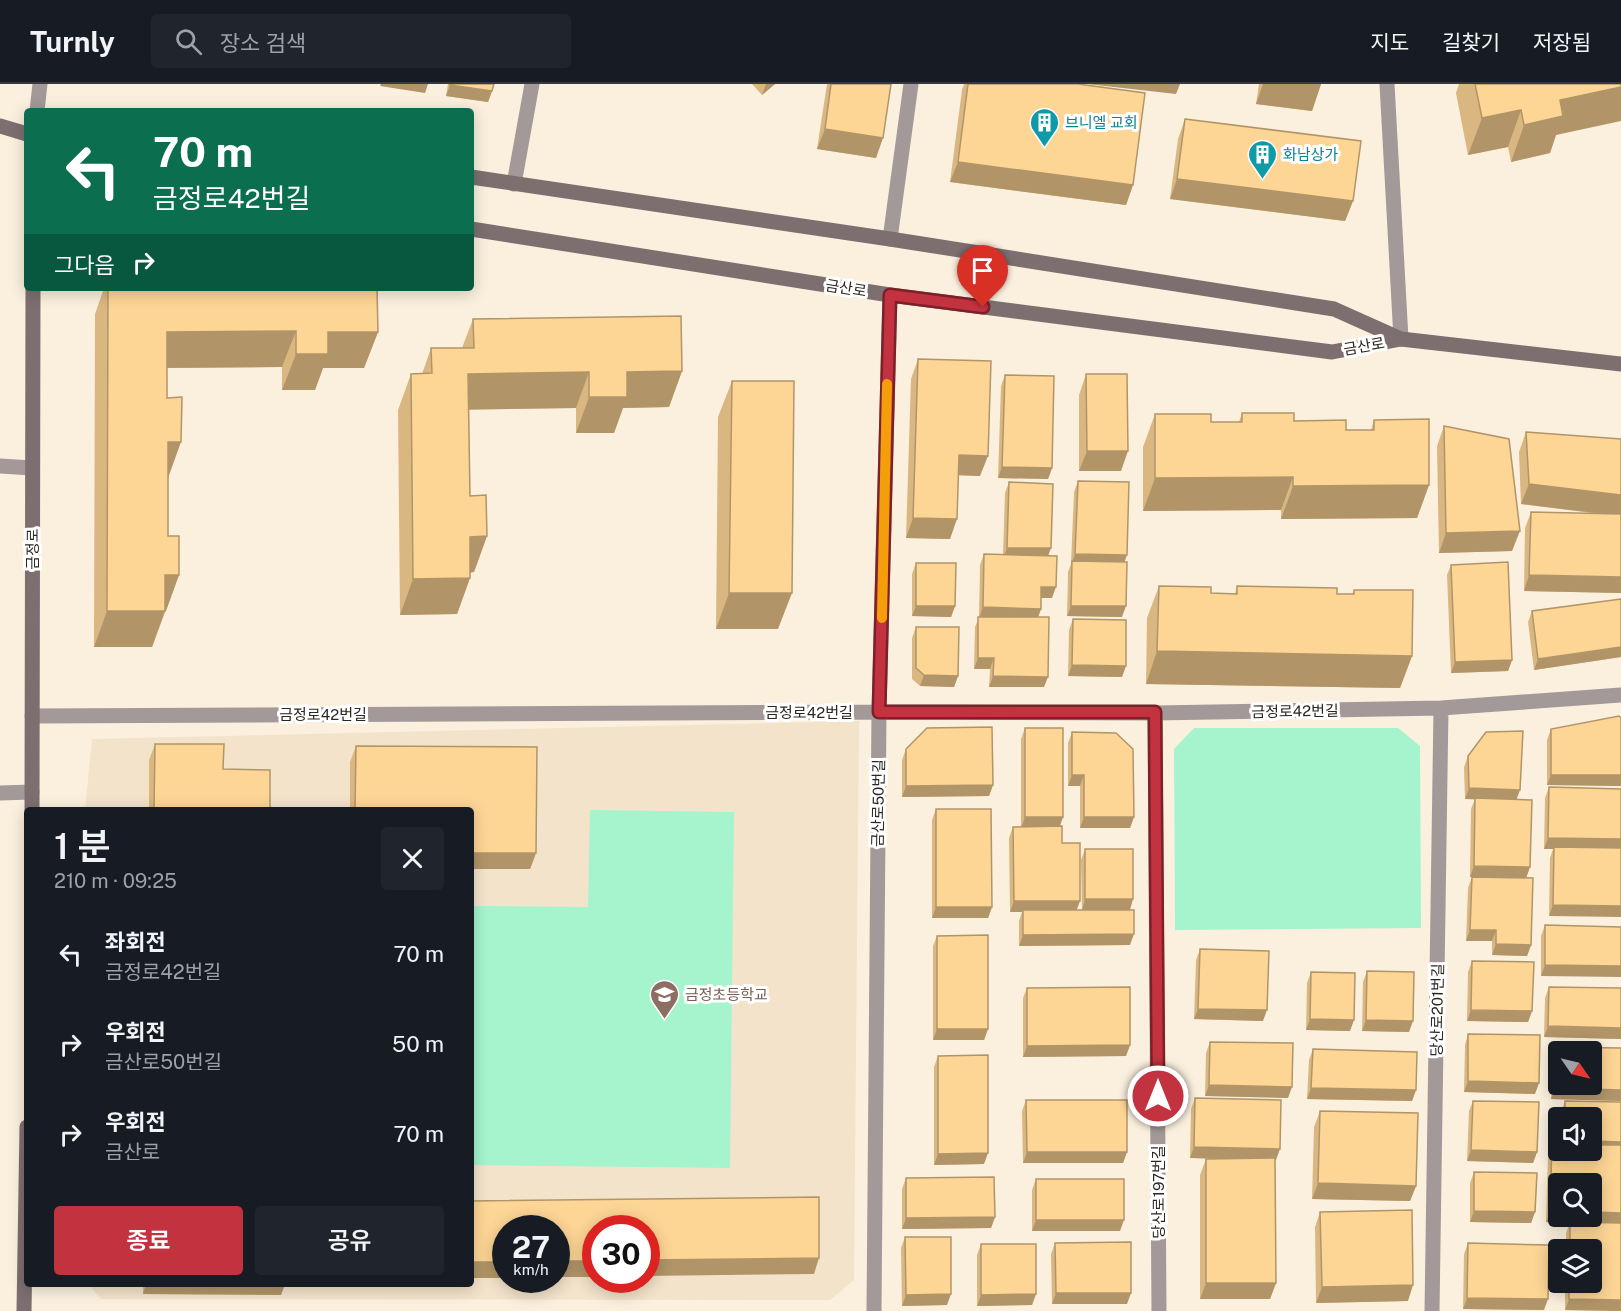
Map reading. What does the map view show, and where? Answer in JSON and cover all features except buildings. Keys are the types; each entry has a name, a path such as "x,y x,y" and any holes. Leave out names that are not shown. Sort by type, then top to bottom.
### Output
{"street":[{"path":"37,108 40,84"},
{"path":"514,184 532,84"},
{"path":"890,239 911,84"},
{"name":"금산로","path":"1387,84 1401,339"},
{"path":"0,126 24,133"},
{"name":"금산로","path":"474,177 890,239 1334,309 1401,339"},
{"name":"금산로","path":"474,229 890,295 1332,352 1401,339 1621,364"},
{"name":"금정로","path":"32,807 33,291"},
{"name":"금산로50번길","path":"874,1311 879,712 890,295"},
{"path":"0,466 32,468"},
{"name":"금정로42번길","path":"32,716 1155,712 1441,708 1621,695"},
{"name":"당산로201번길","path":"1432,1311 1441,708"},
{"name":"당산로197번길","path":"1155,712 1159,1311"},
{"path":"0,792 32,792"},
{"path":"24,1287 24,1311"}],"shaded area":[{"name":"금정초등학교","path":"859,721 854,1280 830,1300 101,1299 91,1287 474,1287 474,807 85,807 92,739"}],"green space":[{"path":"1194,728 1398,728 1420,746 1421,928 1175,930 1174,749"},
{"path":"590,810 734,812 730,1168 474,1165 474,906 588,907"}],"slow traffic":[{"path":"882,618 887,384"}],"place":[{"name":"브니엘 교회","path":"1044,148"},
{"name":"화남상가","path":"1262,180"},
{"name":"금정초등학교","path":"664,1020"}],"route":[{"path":"983,307 890,295 879,712 1155,712 1158,1096"}]}
